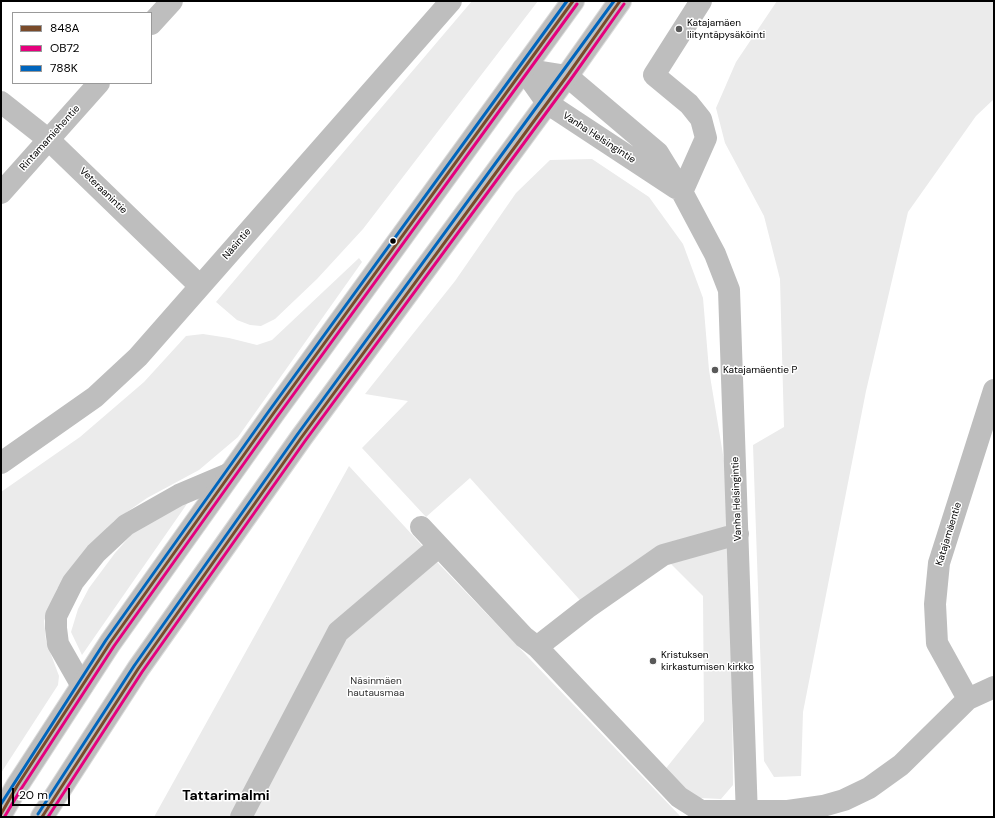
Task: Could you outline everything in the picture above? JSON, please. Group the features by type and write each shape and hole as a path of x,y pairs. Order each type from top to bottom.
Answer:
{"street":[{"path":"152,23 172,1"},
{"name":"Näsintie","path":"1,463 95,398 138,357 451,1"},
{"path":"1,814 17,786 110,643 523,68 573,1"},
{"path":"42,817 147,656 301,438 567,76 620,1"},
{"path":"682,192 706,138 705,132 701,119 689,104 654,75 701,1"},
{"name":"Vanha Helsingintie","path":"523,68 567,76 658,153 682,192 715,254 729,290 747,814"},
{"name":"Vanha Helsingintie","path":"523,68 547,103 682,192"},
{"name":"Rintamamiehentie","path":"1,193 98,84"},
{"name":"Veteraanintie","path":"1,102 49,140 200,286"},
{"name":"Katajamäentie","path":"968,699 937,643 935,604 939,563 994,390"},
{"path":"82,686 58,644 56,628 56,616 73,582 96,553 126,525 179,495 231,473"},
{"path":"421,527 438,547 524,636 537,647 678,797 701,811 747,814 788,811 823,806 844,800 869,788 900,765 968,699 994,687"},
{"path":"537,647 598,600 663,555 738,534"},
{"path":"243,816 338,632 438,547"}],"green space":[{"path":"472,1 538,1 363,229 317,279 275,319 261,326 250,325 237,320 216,302"},
{"path":"777,1 994,1 994,99 976,116 908,212 866,391 803,712 801,776 774,777 764,761 753,445 784,427 780,279 764,216 725,143 716,108 736,62"},
{"path":"592,159 649,197 683,244 703,298 709,370 730,497 733,785 721,799 679,797 659,777 704,721 703,596 663,556 587,608 470,478 426,517 362,448 408,401 365,394 455,281 516,193 550,160"},
{"path":"359,258 362,262 238,437 199,470 147,498 114,521 84,552 57,589 44,621 46,641 59,676 58,685 1,773 1,492 80,437 144,382 186,336 203,334 229,338 257,345 272,340"},
{"name":"Näsinmäen hautausmaa","path":"349,466 439,564 681,817 154,817"},
{"path":"189,501 82,655 71,632 78,609 89,588 115,553 139,526"}],"transit line":[{"name":"788K","path":"1,804 106,640 269,411 567,1"},
{"name":"848A","path":"1,814 17,786 110,643 273,414 573,1"},
{"name":"788K","path":"38,814 134,666 297,435 614,1"},
{"name":"848A","path":"42,817 138,669 301,438 567,76 620,1"},
{"name":"OB72","path":"5,816 114,646 277,417 577,4"},
{"name":"OB72","path":"48,817 142,672 305,441 571,79 624,4"}],"place":[{"name":"Katajamäen liityntäpysäköinti","path":"679,29"},
{"name":"Katajamäentie P","path":"715,370"},
{"name":"Kristuksen kirkastumisen kirkko","path":"653,661"}],"district":[{"name":"Tattarimalmi","path":"226,796"}]}
